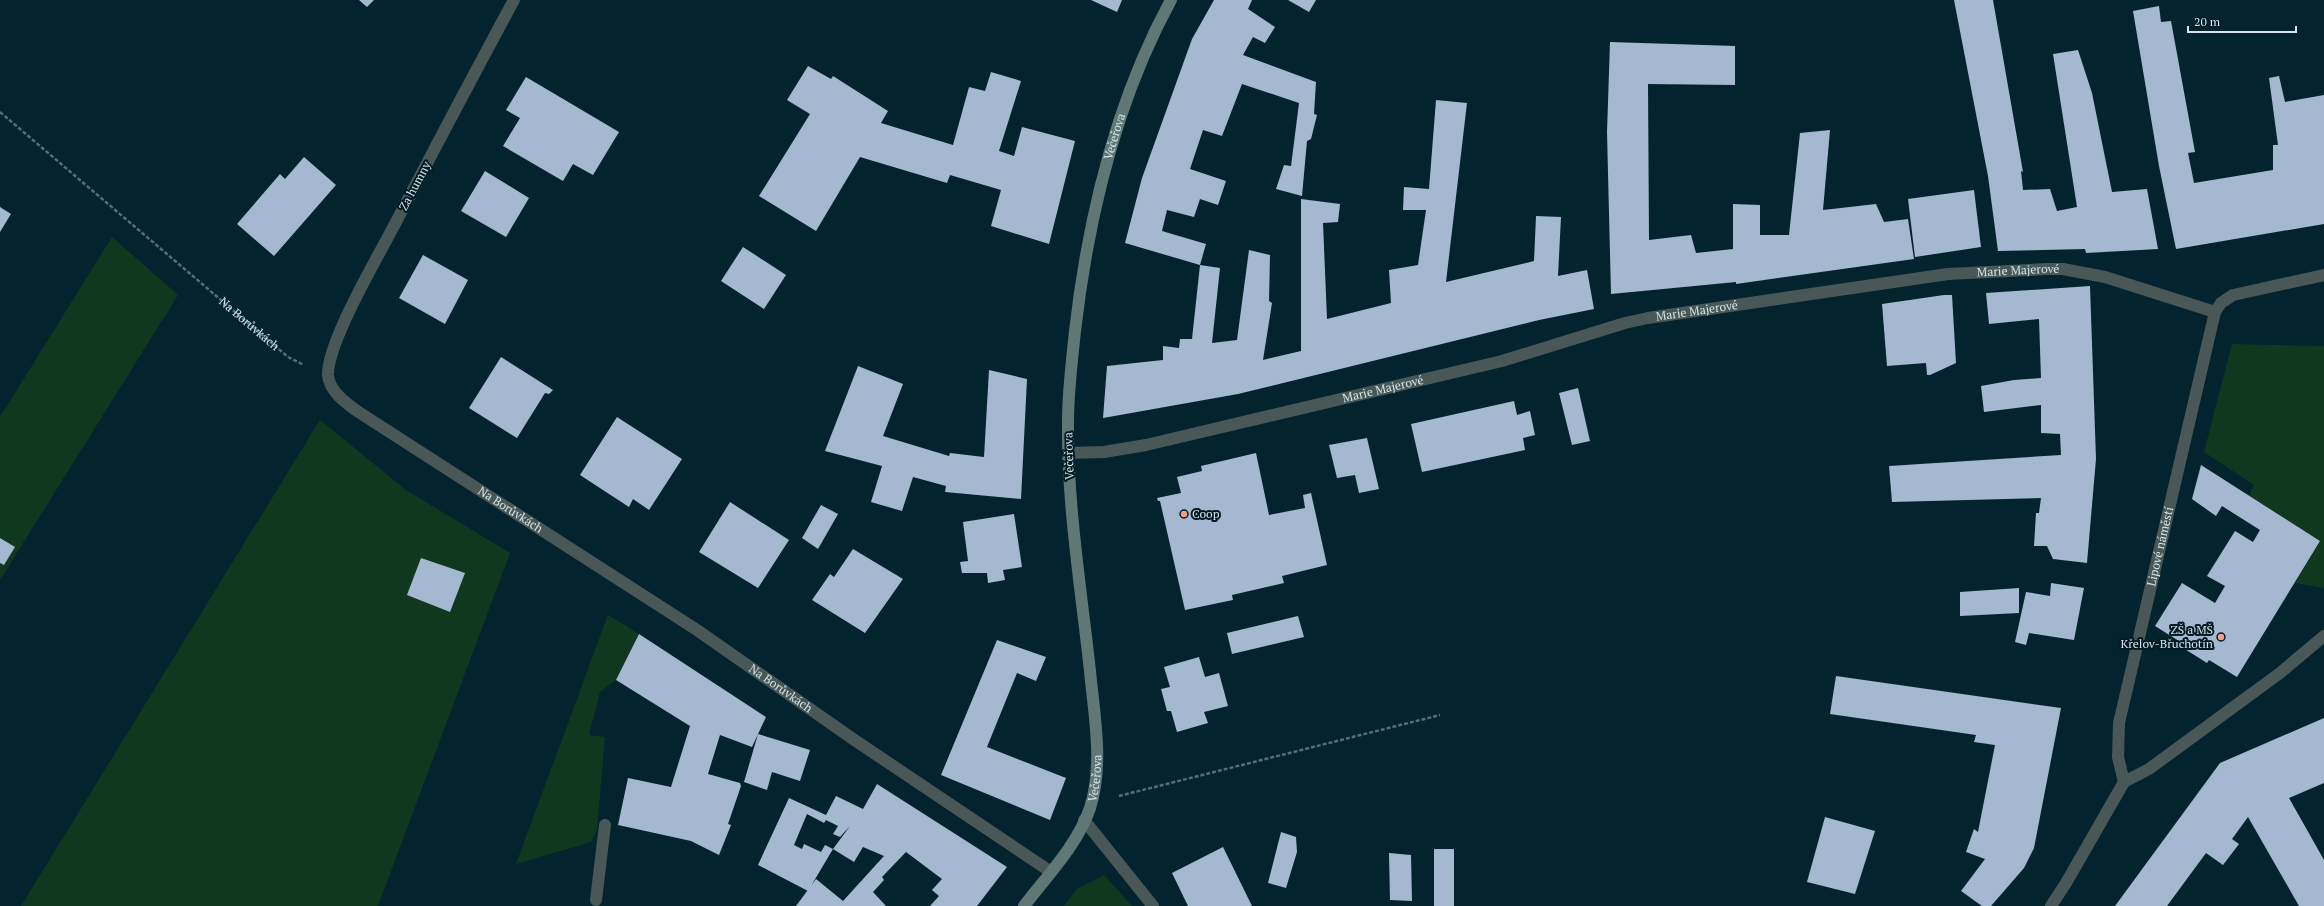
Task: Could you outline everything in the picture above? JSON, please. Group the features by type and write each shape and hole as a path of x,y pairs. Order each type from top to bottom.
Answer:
{"street":[{"name":"Za humny","path":"328,377 328,364 356,297 514,0"},
{"name":"Večeřova","path":"1024,906 1051,872 1084,820 1093,796 1097,759 1095,719 1075,543 1068,453 1069,390 1086,253 1096,206 1118,128 1138,73 1171,0"},
{"name":"Marie Majerové","path":"1068,453 1120,450 1154,443 1509,360 1626,323 1648,318 1948,274 2063,269 2104,277 2215,312"},
{"path":"2215,312 2221,303 2233,295 2324,275"},
{"name":"Lipové náměstí","path":"2124,782 2118,757 2119,723 2215,312"},
{"name":"Na Borůvkách","path":"328,377 341,399 358,411 697,630 852,739 1051,872"},
{"path":"2051,906 2066,883 2124,782 2149,769 2280,673 2324,636"},
{"path":"1084,820 1153,906"},
{"path":"596,900 605,825"}],"path":[{"name":"Na Borůvkách","path":"0,112 288,357 328,377"},
{"path":"1093,796 1132,794 1440,715"}],"green space":[{"path":"112,237 178,295 0,580 0,417"},
{"path":"2232,344 2324,346 2324,588 2295,583 2320,541 2249,495 2254,485 2204,452"},
{"path":"320,420 406,490 510,553 378,906 21,906"},
{"path":"608,615 639,634 616,680 600,692 589,735 605,737 597,830 591,842 516,864"},
{"path":"1104,875 1132,906 1064,906 1077,889"}],"building":[{"path":"359,0 374,0 367,7"},
{"path":"1091,0 1122,0 1117,12"},
{"path":"1214,0 1252,0 1248,9 1275,27 1265,43 1253,37 1243,55 1316,82 1314,114 1317,115 1311,139 1307,141 1302,196 1276,189 1284,165 1291,166 1299,103 1242,84 1222,136 1203,130 1190,169 1226,181 1218,205 1200,199 1194,217 1167,210 1162,231 1206,244 1200,265 1125,243 1142,178 1192,39"},
{"path":"1288,0 1316,0 1309,12"},
{"path":"1954,0 1993,0 2023,172 2021,171 2023,190 2050,189 2057,211 2077,207 2053,54 2078,50 2092,93 2112,192 2147,189 2158,249 2086,253 2085,249 1998,251 1988,176"},
{"path":"2159,6 2161,22 2171,21 2195,152 2188,153 2194,183 2273,170 2273,145 2278,145 2269,78 2279,76 2285,102 2324,95 2324,224 2176,249 2159,166 2133,11"},
{"path":"1610,42 1735,46 1735,85 1648,84 1649,240 1691,235 1696,253 1733,249 1733,204 1760,205 1760,235 1789,235 1800,133 1830,130 1823,210 1876,204 1884,222 1908,219 1914,259 1736,284 1736,282 1611,294 1607,132"},
{"path":"808,66 831,79 833,76 888,111 881,123 953,145 969,87 985,91 991,72 1021,81 999,151 1014,156 1022,127 1075,141 1049,244 991,226 1001,190 950,175 947,183 860,157 816,231 759,196 810,114 787,100"},
{"path":"526,77 619,132 593,175 573,164 563,181 503,146 520,118 506,110"},
{"path":"1436,100 1467,103 1446,282 1534,261 1536,216 1561,217 1558,276 1587,270 1594,309 1539,320 1238,394 1103,418 1107,366 1163,360 1163,346 1179,348 1180,339 1192,339 1200,265 1220,268 1212,343 1237,340 1249,250 1270,255 1269,301 1272,303 1263,360 1301,351 1301,199 1340,204 1338,222 1323,223 1327,319 1391,303 1389,270 1418,265 1426,210 1403,210 1404,187 1429,189"},
{"path":"304,157 336,185 274,256 237,224 280,174 285,179"},
{"path":"485,171 529,198 506,237 461,211"},
{"path":"1974,190 1981,247 1915,257 1908,199"},
{"path":"0,207 11,214 0,232"},
{"path":"743,247 786,275 764,309 721,281"},
{"path":"423,255 468,280 445,324 399,298"},
{"path":"2090,286 2096,459 2087,563 2053,559 2047,546 2034,546 2036,513 2039,513 2041,498 1892,502 1889,466 2061,455 2060,434 2041,433 2041,405 1984,412 1981,386 2014,380 2041,378 2039,319 1989,324 1986,293"},
{"path":"1952,295 1956,363 1930,375 1927,375 1926,363 1887,366 1882,304"},
{"path":"501,357 553,390 549,394 545,393 517,438 469,408"},
{"path":"858,366 903,384 883,436 949,456 950,453 984,457 989,370 1027,379 1021,499 945,492 946,486 913,477 902,511 871,502 882,466 825,451"},
{"path":"1578,388 1590,441 1572,445 1559,393"},
{"path":"1514,401 1517,415 1530,411 1535,435 1523,438 1525,450 1422,472 1411,424"},
{"path":"617,417 682,459 649,510 633,499 629,507 580,475"},
{"path":"1367,438 1379,489 1359,493 1355,475 1337,478 1329,445"},
{"path":"1256,453 1269,515 1305,508 1303,495 1311,493 1327,565 1282,576 1284,583 1232,595 1233,600 1185,610 1160,501 1158,501 1157,498 1181,493 1177,477 1202,471 1201,466"},
{"path":"2201,465 2320,541 2237,677 2209,660 2207,663 2180,646 2182,643 2155,626 2182,583 2215,603 2225,586 2207,576 2235,531 2253,542 2260,530 2222,506 2216,516 2192,499"},
{"path":"730,502 789,540 758,588 699,552"},
{"path":"821,505 838,514 818,549 802,538"},
{"path":"1014,514 1022,567 1003,570 1005,580 988,583 987,573 962,573 960,562 968,561 963,522"},
{"path":"0,538 15,547 4,565 0,563"},
{"path":"853,549 903,579 865,633 812,600 830,574 834,577"},
{"path":"421,558 465,573 450,612 407,595"},
{"path":"2051,583 2084,588 2074,640 2029,633 2026,645 2015,642 2026,592 2050,596"},
{"path":"2019,588 2019,613 1960,616 1960,592"},
{"path":"1298,616 1304,637 1232,654 1227,633"},
{"path":"639,634 766,717 752,747 720,735 708,774 740,783 741,786 728,824 731,825 719,855 691,841 618,825 628,778 671,787 690,726 616,680"},
{"path":"997,640 1046,657 1036,681 1017,673 987,747 1066,778 1050,820 941,775"},
{"path":"1199,657 1205,677 1219,673 1228,706 1204,712 1208,723 1177,732 1171,711 1167,711 1161,689 1170,687 1164,667"},
{"path":"1836,676 2061,708 2034,848 2024,868 1991,906 1982,906 1961,891 1985,859 1966,852 1974,829 1978,832 1995,745 1974,742 1976,735 1830,714"},
{"path":"2324,718 2324,783 2289,798 2324,860 2324,906 2299,906 2248,817 2232,839 2239,844 2223,865 2206,853 2167,906 2115,906 2220,763"},
{"path":"758,734 810,750 800,781 772,772 767,790 744,782"},
{"path":"877,784 1007,867 977,906 930,906 939,896 932,890 942,879 906,852 882,877 884,880 873,892 886,906 796,906 807,891 758,865 789,798 826,815 836,796 863,809","holes":["807,814 824,823 826,820 838,826 833,834 840,837 850,826 833,849 825,845 821,852 804,844 802,849 794,845","863,847 884,856 843,901 816,879 812,885 833,849 854,862"]},
{"path":"1825,817 1875,831 1855,894 1807,882"},
{"path":"1281,832 1296,837 1297,852 1286,888 1268,883"},
{"path":"1223,847 1252,906 1188,906 1172,873"},
{"path":"1434,849 1454,849 1454,906 1434,906"},
{"path":"1389,853 1411,855 1412,901 1390,900"}],"place":[{"name":"Coop","path":"1184,514"},
{"name":"ZŠ a MŠ Křelov-Břuchotín","path":"2221,637"}]}
